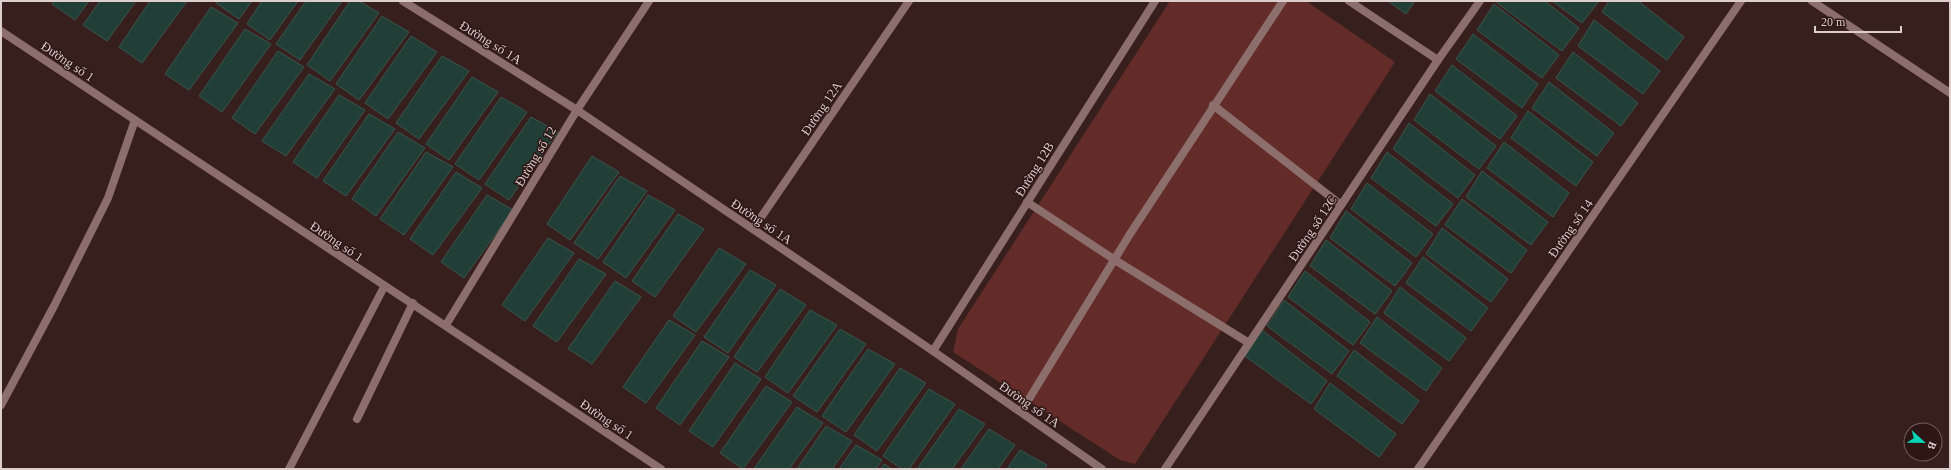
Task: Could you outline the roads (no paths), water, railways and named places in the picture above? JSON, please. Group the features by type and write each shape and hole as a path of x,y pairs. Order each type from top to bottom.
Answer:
{"street":[{"name":"Đường số 1A","path":"403,1 577,110 933,351 1102,469"},
{"name":"Đường số 12","path":"446,325 577,110 650,1"},
{"name":"Đường 12A","path":"753,229 909,1"},
{"name":"Đường 12B","path":"933,351 1155,1"},
{"path":"1021,412 1213,106 1283,1"},
{"path":"1349,1 1438,60"},
{"name":"Đường số 12C","path":"1165,469 1438,60 1480,1"},
{"name":"Đường số 14","path":"1418,469 1742,1"},
{"path":"1812,1 1950,93"},
{"name":"Đường số 1","path":"1,31 384,287 413,303 661,469"},
{"path":"1213,106 1341,206"},
{"path":"1,405 54,306 108,198 135,120"},
{"path":"1027,202 1115,260 1249,343"},
{"path":"289,469 384,287"},
{"path":"357,419 413,303"}]}
